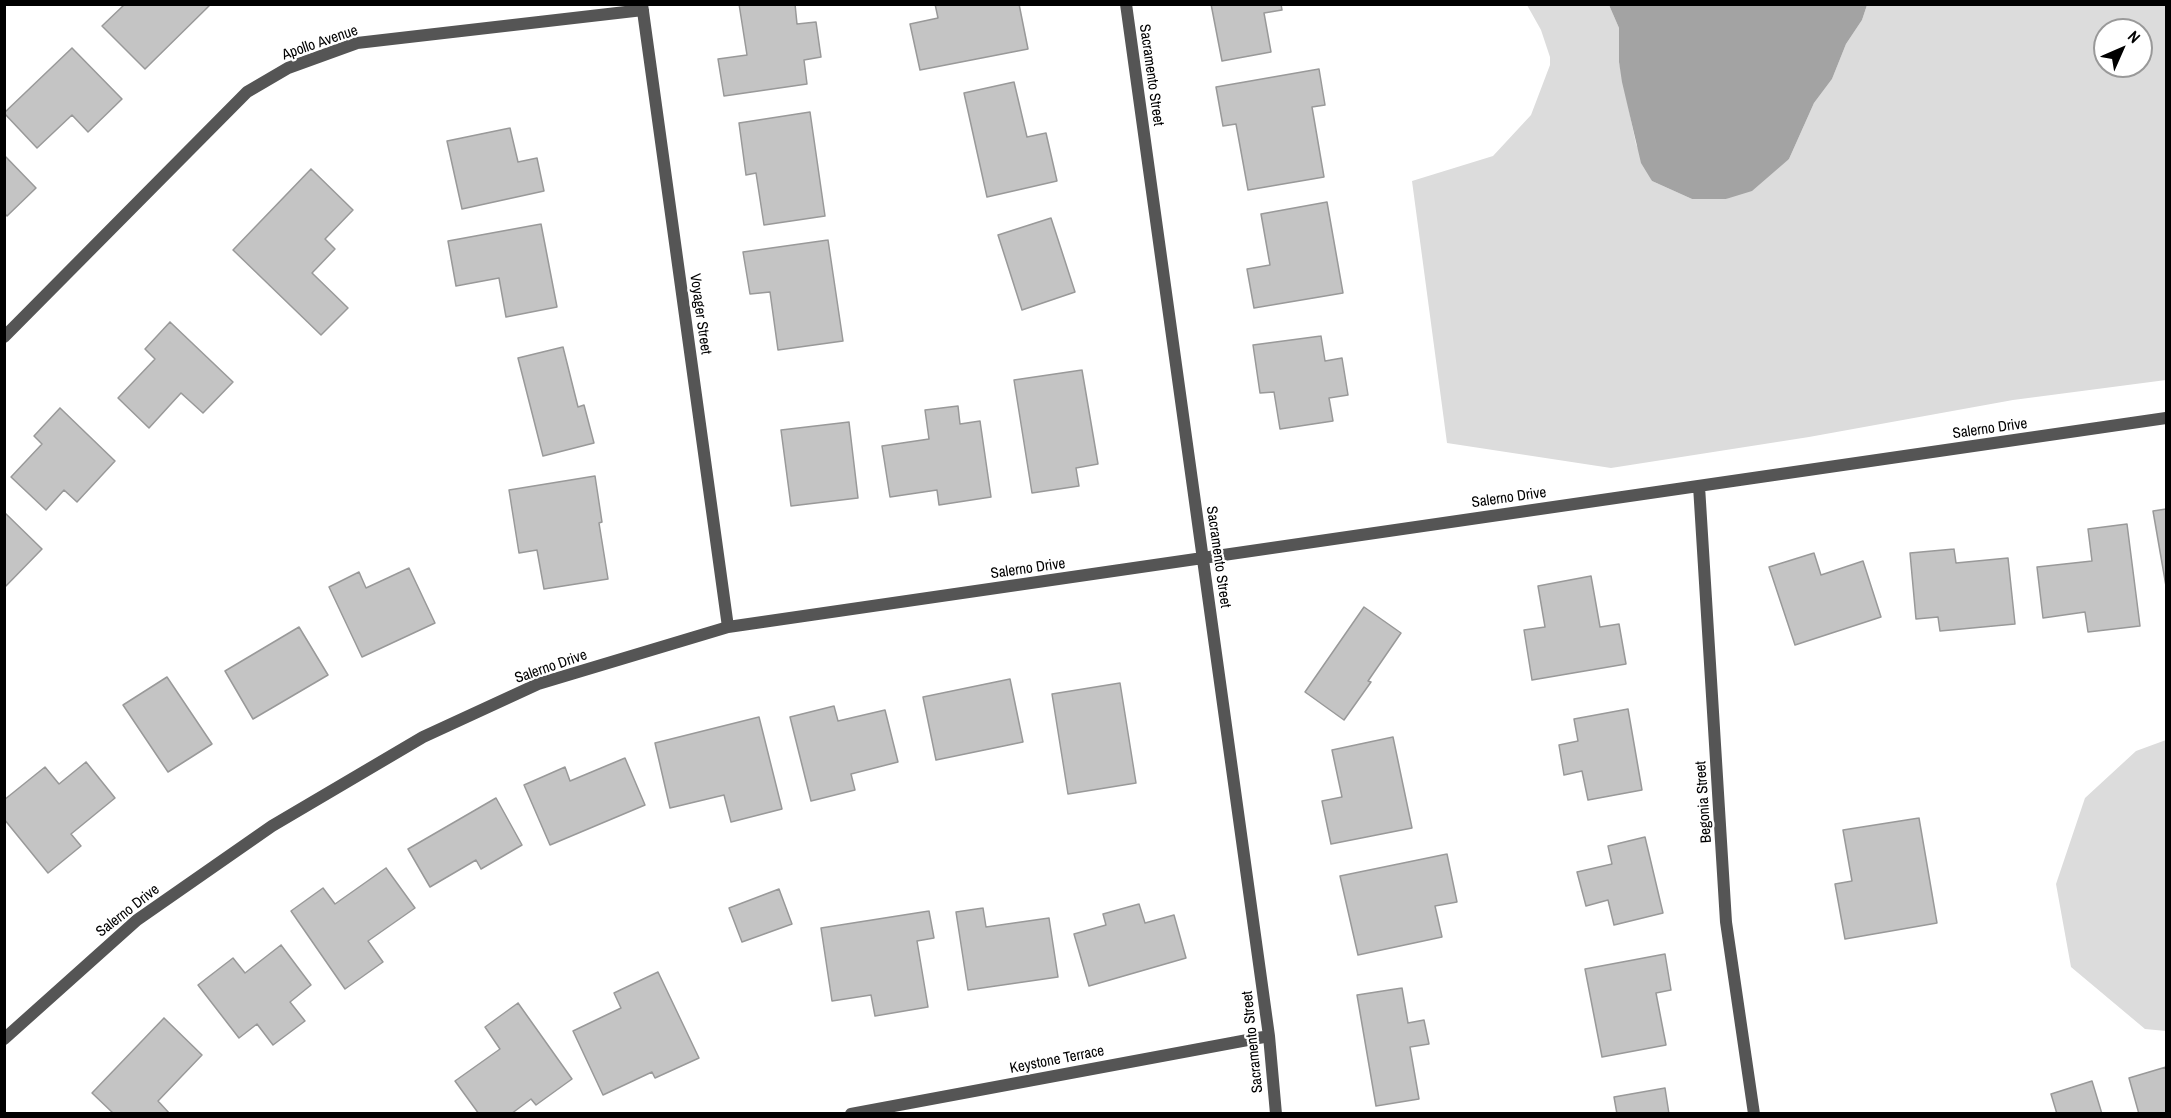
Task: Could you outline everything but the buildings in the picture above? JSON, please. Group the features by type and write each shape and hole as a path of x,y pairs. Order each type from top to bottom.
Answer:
{"street":[{"name":"Sacramento Street","path":"1126,4 1269,1036 1276,1113"},
{"name":"Apollo Avenue","path":"4,338 247,92 288,68 357,43 643,7"},
{"name":"Voyager Street","path":"643,7 728,627"},
{"name":"Salerno Drive","path":"4,1039 136,920 272,826 423,736 538,684 728,627 2166,418"},
{"name":"Begonia Street","path":"1699,486 1726,922 1754,1113"},
{"name":"Keystone Terrace","path":"851,1113 1269,1036"}],"shaded area":[{"path":"1527,5 1609,5 1619,28 1619,62 1636,144 1652,181 1692,199 1726,199 1789,159 1814,103 1832,79 1846,44 1862,20 1867,5 2166,5 2166,380 2013,400 1809,437 1611,468 1447,443 1412,181 1493,156 1531,115 1550,65 1550,57 1541,30"},
{"path":"1609,5 1867,5 1862,20 1846,44 1832,79 1814,103 1789,159 1752,191 1726,199 1692,199 1652,181 1641,163 1622,82 1619,62 1619,28"},
{"path":"2166,740 2166,1031 2145,1029 2071,967 2056,884 2085,798 2136,751"}]}
